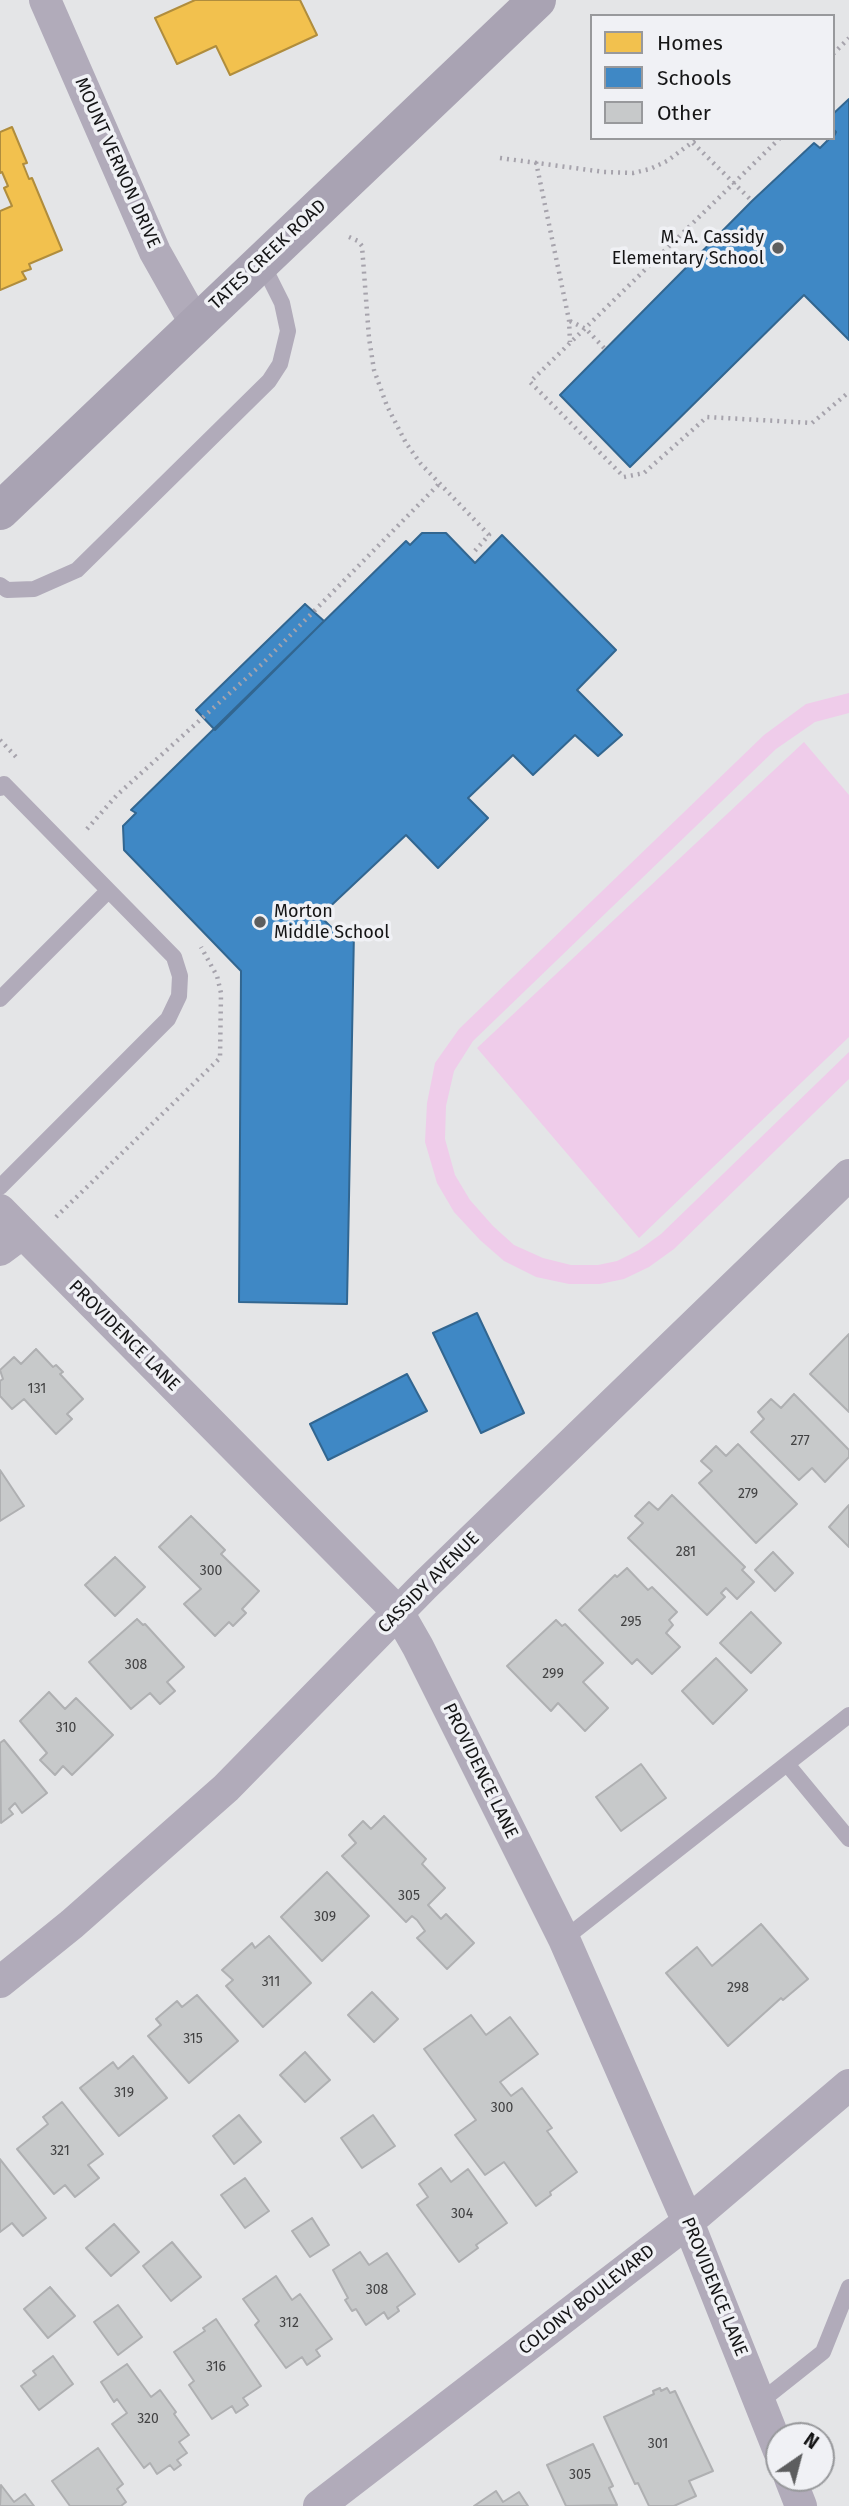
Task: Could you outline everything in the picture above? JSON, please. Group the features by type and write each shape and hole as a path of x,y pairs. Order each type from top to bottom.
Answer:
{"main road":[{"name":"TATES CREEK ROAD","path":"0,510 537,0"}],"street":[{"name":"MOUNT VERNON DRIVE","path":"45,0 155,252 195,323"},
{"name":"CASSIDY AVENUE","path":"0,1982 72,1924 226,1788 398,1612 849,1174"},
{"name":"PROVIDENCE LANE","path":"0,1210 18,1242 398,1612 564,1939 688,2222 768,2422"},
{"name":"COLONY BOULEVARD","path":"319,2506 688,2222 849,2085"}],"lane":[{"path":"0,585 7,590 34,589 77,570 269,381 280,364 288,331 282,303 260,261"},
{"path":"0,788 4,784 174,957 180,976 179,996 168,1019 0,1186"},
{"path":"0,999 108,891"},
{"path":"564,1939 849,1715"},
{"path":"787,1764 849,1839"},
{"path":"760,2402 823,2352 849,2287"}],"path":[{"path":"835,52 849,38"},
{"path":"500,158 604,172 633,173 667,161 696,140 733,184 752,201"},
{"path":"778,140 530,382 624,477 644,473 707,417 812,423 849,392"},
{"path":"536,162 569,320 570,342"},
{"path":"349,237 359,241 362,246 369,338 374,370 387,406 406,443 439,484 489,535 472,553"},
{"path":"569,320 586,329 606,350"},
{"path":"77,820 87,829 117,795 262,664 439,484"},
{"path":"0,740 19,760"},
{"path":"18,1242 220,1058 219,984 202,947 192,938"}],"shaded area":[{"path":"849,693 849,713 815,722 776,749 473,1041 454,1071 446,1106 445,1139 455,1175 470,1200 514,1245 543,1258 571,1265 598,1265 617,1261 639,1250 661,1234 849,1052 849,1079 674,1249 649,1267 624,1279 600,1284 569,1284 536,1277 504,1261 454,1212 437,1183 425,1142 427,1103 435,1063 459,1029 764,735 806,704"},
{"path":"804,742 849,795 849,1037 639,1238 477,1048"}],"building: Homes":[{"path":"195,0 300,0 317,35 230,75 216,46 177,64 155,18"},
{"path":"12,127 27,163 23,164 29,179 32,178 62,250 29,264 31,269 22,272 26,279 0,290 0,211 12,206 4,188 8,186 2,172 0,173 0,132"}],"building: Schools":[{"name":"M. A. Cassidy Elementary School","path":"849,99 849,340 804,295 630,467 560,395 752,201 814,143 820,148 828,140 835,140 835,112"},
{"name":"Morton Middle School","path":"422,533 446,533 475,563 502,535 616,650 577,690 622,735 598,756 575,735 533,775 513,755 468,798 488,818 438,868 406,835 320,916 333,929 354,931 347,1304 239,1302 241,971 124,850 123,826 136,813 131,810 406,541 410,545"},
{"path":"305,604 324,621 215,730 196,710"},
{"path":"477,1313 524,1413 481,1433 433,1333"},
{"path":"407,1374 427,1411 328,1460 310,1424"}],"building: Other":[{"path":"849,1334 849,1412 810,1374"},
{"path":"36,1349 53,1367 56,1365 63,1372 60,1374 83,1399 67,1414 72,1419 56,1434 24,1399 12,1409 0,1396 0,1381 3,1379 0,1370 14,1357 21,1364"},
{"path":"794,1394 849,1450 849,1457 825,1482 812,1468 799,1480 751,1432 764,1419 758,1412 771,1399 781,1408"},
{"path":"738,1444 797,1504 756,1543 699,1483 712,1471 701,1461 716,1446 726,1456"},
{"path":"0,1470 24,1506 0,1521"},
{"path":"672,1495 745,1567 742,1570 754,1582 737,1599 726,1588 721,1593 725,1597 707,1615 628,1538 643,1523 635,1516 649,1502 658,1510"},
{"path":"849,1505 849,1547 829,1527"},
{"path":"191,1516 225,1550 221,1554 259,1591 242,1609 246,1613 233,1626 229,1622 215,1636 184,1604 201,1589 159,1547"},
{"path":"773,1552 793,1573 775,1591 755,1570"},
{"path":"115,1557 145,1587 115,1616 85,1585"},
{"path":"627,1568 648,1590 652,1587 677,1612 669,1620 673,1625 666,1633 680,1647 652,1674 637,1659 632,1664 579,1610 615,1575 617,1577"},
{"path":"751,1612 781,1643 751,1673 720,1643"},
{"path":"137,1619 145,1624 184,1667 167,1682 175,1691 160,1704 150,1693 131,1709 89,1662"},
{"path":"556,1620 562,1626 565,1624 603,1663 583,1682 608,1708 585,1731 558,1703 551,1711 507,1666"},
{"path":"716,1658 747,1690 713,1724 682,1691"},
{"path":"49,1692 65,1709 76,1698 113,1735 72,1775 63,1766 55,1775 40,1760 47,1753 20,1721"},
{"path":"4,1740 47,1793 22,1813 15,1803 9,1809 13,1814 1,1823 0,1743"},
{"path":"641,1764 666,1798 621,1831 596,1797"},
{"path":"384,1816 426,1859 422,1864 445,1888 428,1905 441,1919 446,1914 474,1943 447,1969 417,1938 425,1931 417,1920 412,1916 406,1922 342,1856 356,1843 349,1835 363,1821 371,1829"},
{"path":"327,1872 369,1916 322,1961 281,1917"},
{"path":"761,1924 808,1979 783,2000 781,1998 728,2046 666,1973 697,1947 712,1966"},
{"path":"269,1936 311,1983 263,2027 226,1986 233,1980 222,1970 252,1943 255,1948"},
{"path":"372,1992 398,2019 374,2042 348,2015"},
{"path":"197,1995 238,2041 189,2083 148,2036 161,2025 156,2019 177,2001 182,2007"},
{"path":"471,2015 486,2035 510,2017 538,2054 500,2082 511,2096 522,2088 552,2128 547,2131 577,2172 536,2206 504,2162 485,2175 455,2135 476,2120 424,2049"},
{"path":"305,2052 330,2080 305,2102 280,2075"},
{"path":"133,2056 167,2098 119,2136 80,2088 113,2062 118,2069"},
{"path":"62,2102 103,2154 88,2165 99,2178 75,2197 65,2185 54,2194 17,2149 48,2124 43,2117"},
{"path":"239,2115 261,2142 234,2164 213,2136"},
{"path":"373,2115 395,2146 362,2168 341,2138"},
{"path":"0,2159 46,2218 23,2236 12,2223 0,2232"},
{"path":"441,2168 451,2182 468,2169 507,2223 476,2245 478,2248 459,2262 417,2205 428,2197 419,2184"},
{"path":"245,2178 269,2211 245,2228 221,2195"},
{"path":"312,2218 329,2245 310,2257 292,2231"},
{"path":"114,2224 139,2252 111,2276 86,2248"},
{"path":"172,2242 201,2277 171,2301 143,2266"},
{"path":"360,2252 369,2265 387,2253 415,2294 397,2307 399,2311 388,2319 384,2312 366,2325 356,2309 352,2311 345,2300 348,2298 333,2270"},
{"path":"276,2276 292,2300 300,2294 332,2339 316,2350 320,2356 307,2365 302,2357 286,2368 255,2325 259,2321 243,2299"},
{"path":"50,2287 75,2316 48,2338 24,2309"},
{"path":"118,2305 142,2337 118,2355 94,2322"},
{"path":"216,2319 261,2386 243,2398 248,2405 236,2413 232,2406 212,2419 189,2385 194,2381 174,2352 205,2331 203,2328"},
{"path":"53,2356 73,2384 39,2410 21,2386 36,2375 33,2371"},
{"path":"127,2364 151,2397 160,2390 189,2435 179,2442 187,2453 177,2460 181,2465 174,2470 170,2465 157,2474 150,2463 144,2468 112,2424 127,2413 117,2399 114,2402 101,2382"},
{"path":"660,2388 661,2391 667,2388 670,2393 675,2391 713,2471 689,2481 696,2496 674,2506 649,2506 638,2483 635,2484 604,2417 654,2394 653,2391"},
{"path":"593,2444 613,2486 609,2488 617,2505 566,2506 547,2465"},
{"path":"98,2448 123,2484 117,2489 126,2502 121,2506 70,2506 52,2481"},
{"path":"1,2485 14,2502 25,2494 34,2506 0,2506"},
{"path":"496,2491 503,2502 519,2492 528,2506 474,2506"}],"place":[{"name":"M. A. Cassidy Elementary School","path":"778,248"},
{"name":"Morton Middle School","path":"260,922"}]}
